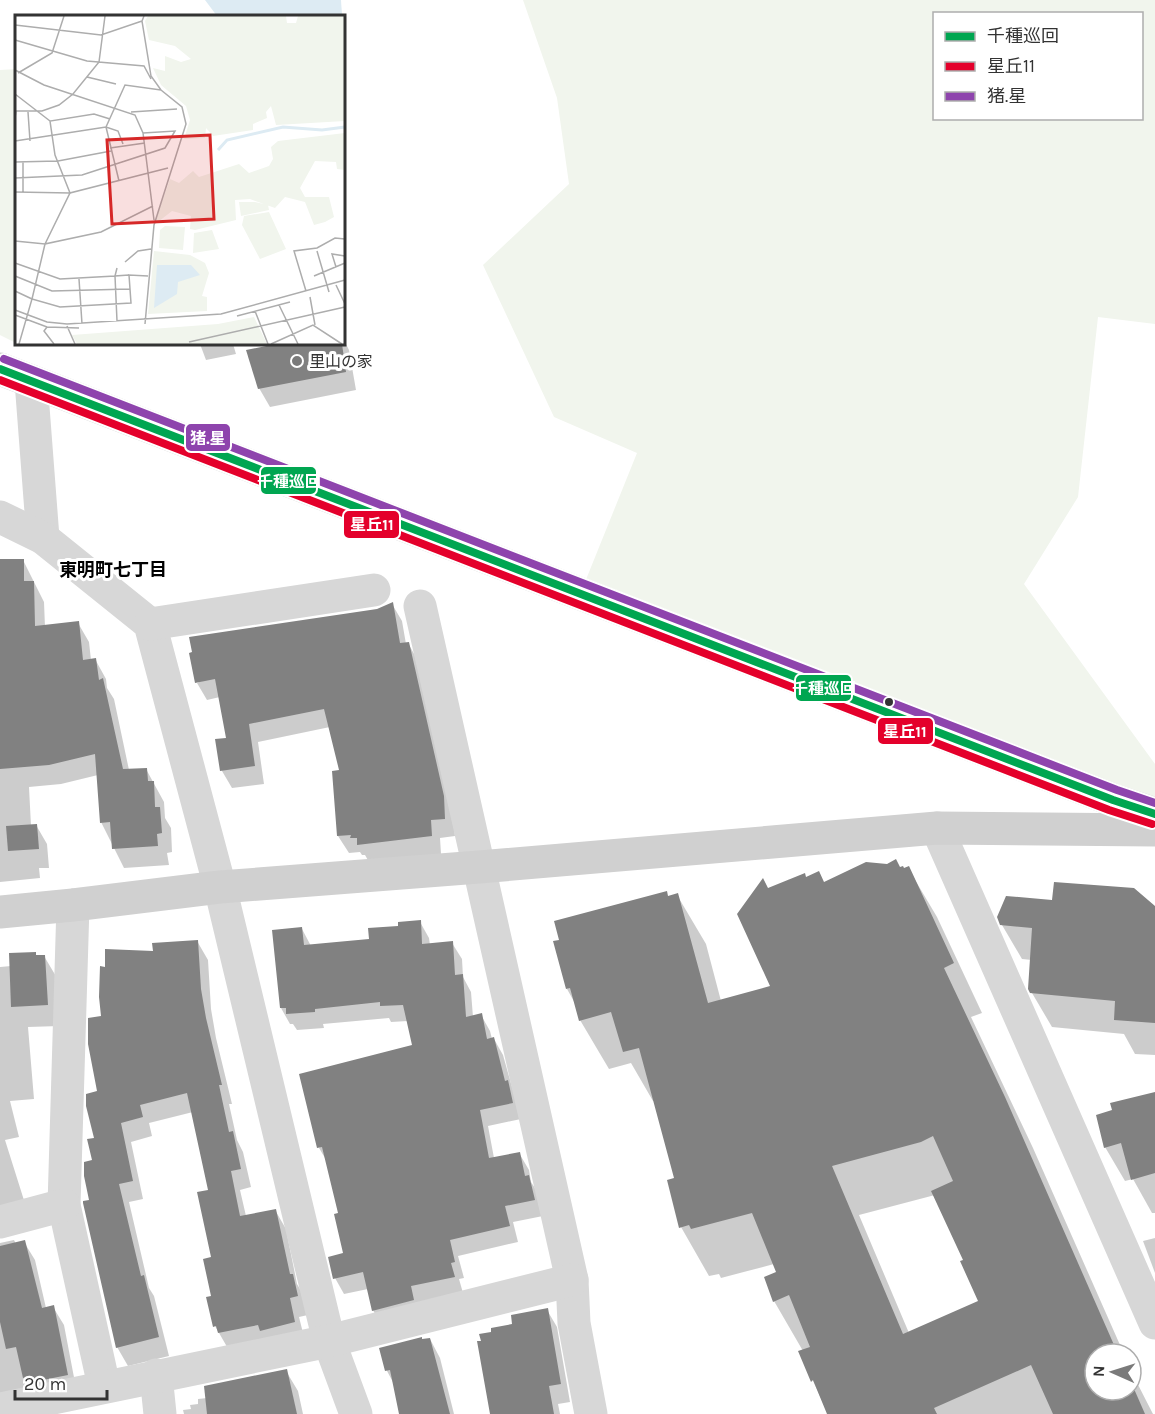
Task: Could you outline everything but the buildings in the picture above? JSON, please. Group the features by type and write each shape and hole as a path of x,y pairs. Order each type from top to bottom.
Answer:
{"street":[{"path":"0,369 1113,800 1155,814"},
{"path":"31,381 43,538"},
{"path":"0,517 43,538 150,624 220,887 329,1341 356,1414"},
{"path":"150,624 374,590"},
{"path":"420,606 572,1280 574,1323 591,1414"},
{"path":"937,828 1155,1323"},
{"path":"0,912 220,887 937,828 1155,830"},
{"path":"73,905 64,1205 104,1386"},
{"path":"0,1222 64,1205"},
{"path":"0,1408 329,1341 572,1280"},
{"path":"156,1375 160,1414"}],"shaded area":[{"path":"205,0 341,0 342,15 216,15"},
{"path":"523,0 1155,0 1155,324 1098,317 1078,497 1024,584 1155,764 1155,812 583,587 637,453 554,417 483,265 569,184 557,98"},
{"path":"15,69 15,342 0,335 0,70"}],"transit line":[{"name":"猪.星","path":"4,359 1155,803"},
{"name":"千種巡回","path":"0,369 1113,800 1155,814"},
{"name":"星丘11","path":"0,380 1109,810 1152,824"}],"place":[{"name":"里山の家","path":"297,361"}],"district":[{"name":"東明町七丁目","path":"113,570"}]}
